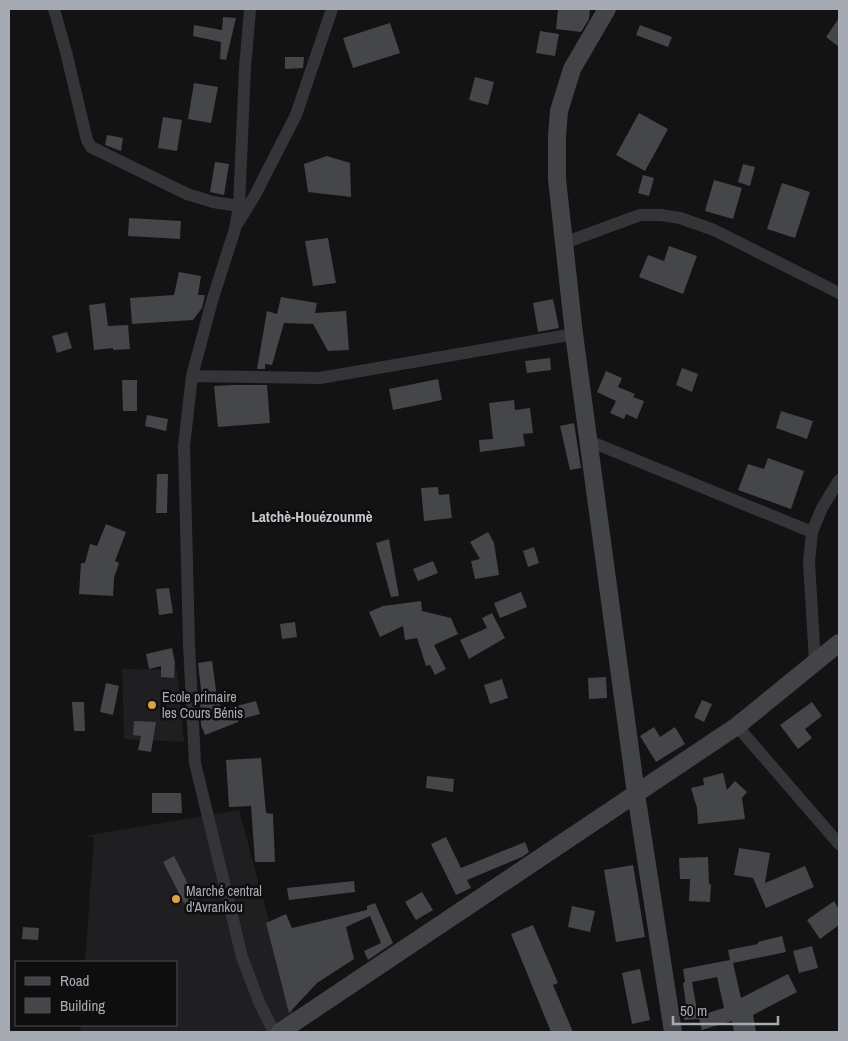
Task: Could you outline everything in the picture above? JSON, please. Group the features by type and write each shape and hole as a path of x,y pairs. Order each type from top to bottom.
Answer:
{"main road":[{"path":"607,9 572,69 559,111 557,179 574,334 636,794 673,1032"},
{"path":"280,1032 737,726 839,643"}],"street":[{"path":"54,9 87,140 91,147 187,194 213,202 239,206"},
{"path":"250,9 245,68 239,206 235,229 212,300 192,376 184,446 189,644 195,763 242,957 259,1002 274,1032"},
{"path":"235,229 256,196 296,114 332,9"},
{"path":"564,243 640,215 680,218 714,230 839,293"},
{"path":"192,376 320,378 574,334"},
{"path":"589,441 812,532"},
{"path":"815,662 809,562 812,532 822,508 839,480"},
{"path":"737,726 839,844"}],"shaded area":[{"name":"Ecole primaire les Cours Bénis","path":"122,669 177,670 184,742 124,739"},
{"name":"Marché central d'Avrankou","path":"239,810 299,1032 80,1032 81,1026 178,1026 178,961 85,961 94,837 85,836"}],"building":[{"path":"558,9 590,9 589,19 581,32 556,29"},
{"path":"223,17 236,18 226,60 220,59 221,42 193,36 194,25 222,30"},
{"path":"839,18 839,47 826,37"},
{"path":"390,23 400,53 353,68 343,38"},
{"path":"640,25 672,37 668,47 636,35"},
{"path":"540,31 559,34 555,56 536,53"},
{"path":"285,57 304,57 303,68 285,69"},
{"path":"475,77 494,82 488,105 469,100"},
{"path":"194,83 218,87 211,123 188,119"},
{"path":"639,113 668,129 645,171 616,155"},
{"path":"163,117 182,120 177,151 158,148"},
{"path":"107,135 123,138 121,151 105,145"},
{"path":"327,156 350,163 351,197 308,192 304,164"},
{"path":"215,162 229,164 224,195 210,192"},
{"path":"743,164 755,167 750,186 738,182"},
{"path":"643,175 654,178 649,196 638,193"},
{"path":"714,180 742,188 733,219 705,211"},
{"path":"782,183 810,192 795,238 767,229"},
{"path":"129,218 181,221 180,239 128,236"},
{"path":"328,238 336,283 313,286 305,241"},
{"path":"669,246 697,256 683,294 639,277 648,255 664,261"},
{"path":"179,272 201,276 198,295 205,295 202,308 193,320 132,324 130,298 174,295"},
{"path":"281,297 317,303 315,313 346,311 349,350 328,351 313,324 284,323 272,365 265,364 265,369 257,369 267,311 277,314"},
{"path":"553,299 559,328 538,332 533,303"},
{"path":"105,303 108,326 128,325 130,349 94,350 89,305"},
{"path":"67,332 72,348 57,353 52,336"},
{"path":"550,358 551,370 527,373 525,361"},
{"path":"682,368 698,374 692,392 676,385"},
{"path":"606,371 622,378 618,387 635,394 633,397 644,401 637,419 626,414 624,419 610,413 616,401 597,392"},
{"path":"438,379 442,400 393,410 389,389"},
{"path":"122,380 137,380 137,411 123,411"},
{"path":"267,385 270,423 218,427 214,386"},
{"path":"514,400 515,410 530,408 533,433 523,434 525,446 480,452 479,440 493,439 489,403"},
{"path":"781,411 813,421 807,439 776,428"},
{"path":"147,415 168,419 166,431 145,426"},
{"path":"574,423 581,468 570,470 560,426"},
{"path":"768,458 804,471 791,509 738,490 748,464 764,469"},
{"path":"157,474 168,474 167,513 156,513"},
{"path":"438,487 439,495 449,494 452,518 424,521 421,488"},
{"path":"106,524 126,532 115,561 119,563 114,578 113,596 79,594 81,563 85,563 90,544 97,546"},
{"path":"488,532 494,543 499,575 475,579 471,561 480,559 470,542"},
{"path":"389,539 399,596 391,597 376,543"},
{"path":"534,547 539,563 528,567 523,551"},
{"path":"433,561 438,573 418,581 413,569"},
{"path":"169,588 173,613 159,615 156,589"},
{"path":"521,592 527,607 500,618 494,603"},
{"path":"421,601 422,611 451,618 458,634 434,645 446,669 435,675 430,665 426,666 417,638 405,640 403,626 380,637 369,612 383,606"},
{"path":"492,613 505,638 469,659 460,640 487,628 482,618"},
{"path":"295,622 297,637 282,639 280,624"},
{"path":"172,648 175,663 174,678 161,677 161,666 149,669 146,654"},
{"path":"212,661 217,697 220,697 221,710 256,701 260,714 238,720 238,722 205,735 201,725 200,699 202,698 198,663"},
{"path":"606,677 607,698 589,699 588,678"},
{"path":"502,679 508,698 490,704 484,685"},
{"path":"106,683 119,686 113,715 100,712"},
{"path":"702,700 712,704 704,722 694,717"},
{"path":"72,702 84,702 85,731 74,731"},
{"path":"812,702 822,716 805,729 812,738 798,749 780,725"},
{"path":"134,721 156,722 151,752 138,750 141,736 133,735"},
{"path":"654,727 660,737 675,727 685,744 656,762 640,736"},
{"path":"261,758 266,813 273,814 275,862 255,862 251,806 229,807 226,760"},
{"path":"723,773 727,790 735,781 747,792 742,798 745,819 698,824 697,808 691,788 704,785 703,778"},
{"path":"427,776 454,779 453,792 426,788"},
{"path":"152,793 181,793 182,813 152,813"},
{"path":"446,837 461,868 525,842 529,852 522,857 467,880 471,888 456,895 431,844"},
{"path":"739,848 770,853 765,883 805,866 814,887 766,908 753,878 734,875"},
{"path":"174,856 196,900 185,905 163,862"},
{"path":"708,857 709,884 711,884 710,902 689,901 690,879 680,879 679,858"},
{"path":"633,865 645,937 616,942 604,870"},
{"path":"354,881 355,892 289,900 287,888"},
{"path":"422,892 433,910 416,920 405,902"},
{"path":"834,901 839,909 839,925 820,939 807,920"},
{"path":"375,903 393,943 368,960 364,951 381,943 370,916 346,927 354,959 317,983 289,1013 266,923 286,914 292,928 367,910 367,906"},
{"path":"572,906 595,911 590,932 568,927"},
{"path":"533,925 558,983 553,985 573,1032 551,1032 511,934"},
{"path":"23,927 39,928 38,940 22,939"},
{"path":"782,936 786,952 733,963 741,998 788,974 797,992 753,1015 756,1032 734,1032 732,1021 702,1030 699,1019 684,1020 683,1006 686,1005 683,969 730,960 728,950 758,944 758,942","holes":["717,977 724,1008 698,1016 692,982"]},
{"path":"812,946 818,968 799,973 793,951"},
{"path":"640,969 650,1020 632,1024 622,973"}],"place":[{"name":"Ecole primaire les Cours Bénis","path":"152,705"},
{"name":"Marché central d'Avrankou","path":"176,899"}],"district":[{"name":"Latchè-Houézounmè","path":"312,517"}]}
